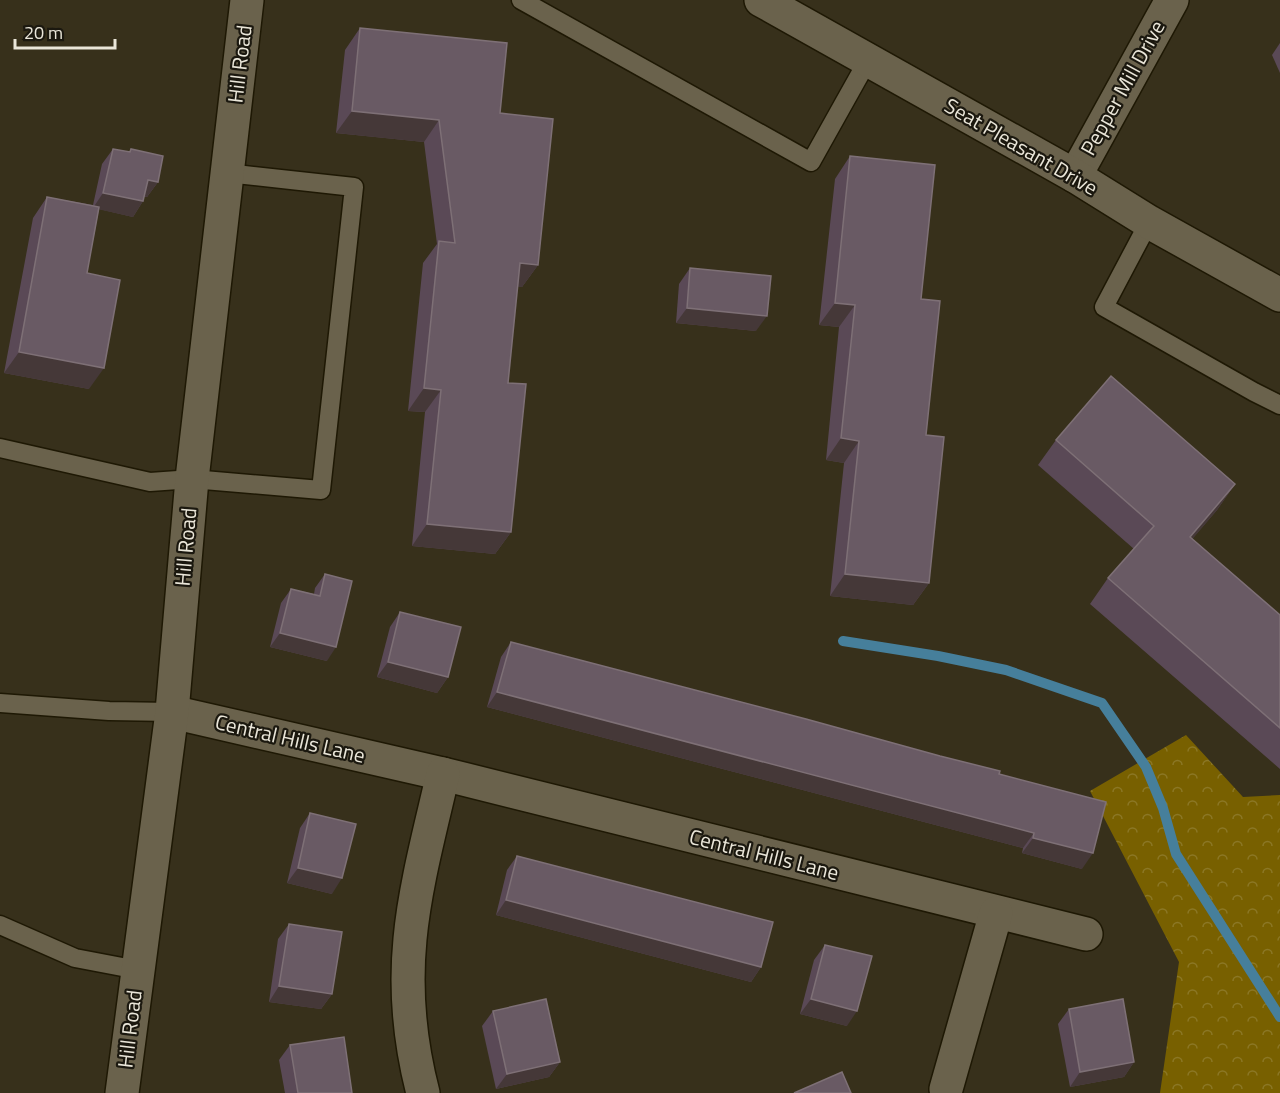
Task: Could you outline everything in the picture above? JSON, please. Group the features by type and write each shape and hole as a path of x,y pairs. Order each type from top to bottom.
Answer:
{"street":[{"name":"Hill Road","path":"122,1093 172,712 192,479 247,0"},
{"name":"Seat Pleasant Drive","path":"761,0 1075,176 1149,222 1280,295"},
{"name":"Pepper Mill Drive","path":"1075,176 1172,0"},
{"name":"Central Hills Lane","path":"172,712 443,774 1086,934"},
{"path":"423,1093 410,1025 408,974 410,937 443,774"},
{"path":"946,1089 996,913"}],"lane":[{"path":"520,0 811,162 868,60"},
{"path":"0,448 150,482 192,479 321,490 354,187 227,173"},
{"path":"1149,222 1104,307 1280,405"},
{"path":"0,703 109,711 172,712"},
{"path":"0,925 75,958 138,970"}],"green space":[{"path":"1186,735 1243,797 1280,795 1280,1093 1160,1093 1179,962 1090,791"}],"building":[{"path":"360,28 507,43 500,113 553,119 538,265 520,263 508,383 526,384 511,532 427,524 441,390 424,388 439,241 455,243 439,120 352,111"},
{"path":"113,149 130,152 131,149 163,156 158,182 148,180 143,201 103,193"},
{"path":"850,156 935,165 921,299 940,301 926,435 944,437 929,583 845,574 859,441 841,438 855,305 835,303"},
{"path":"47,197 99,207 87,273 120,280 104,368 19,352"},
{"path":"690,268 771,276 767,316 687,308"},
{"path":"1111,376 1235,484 1190,537 1280,615 1280,728 1108,578 1154,526 1056,440"},
{"path":"325,574 352,581 336,647 280,633 291,589 320,596"},
{"path":"400,612 461,627 448,677 388,662"},
{"path":"511,642 1000,771 999,774 1106,802 1093,853 1033,838 1034,833 497,692"},
{"path":"310,813 356,824 342,878 298,868"},
{"path":"517,856 773,922 761,967 506,900"},
{"path":"289,924 342,932 332,994 279,986"},
{"path":"825,945 872,956 857,1011 811,999"},
{"path":"546,999 560,1062 507,1074 493,1011"},
{"path":"1123,999 1134,1062 1080,1072 1069,1009"},
{"path":"344,1037 352,1093 298,1093 290,1045"},
{"path":"842,1072 851,1093 794,1093"}],"waterway":[{"path":"843,641 938,656 1006,670 1102,703 1146,767 1163,808 1176,854 1280,1017"}]}
